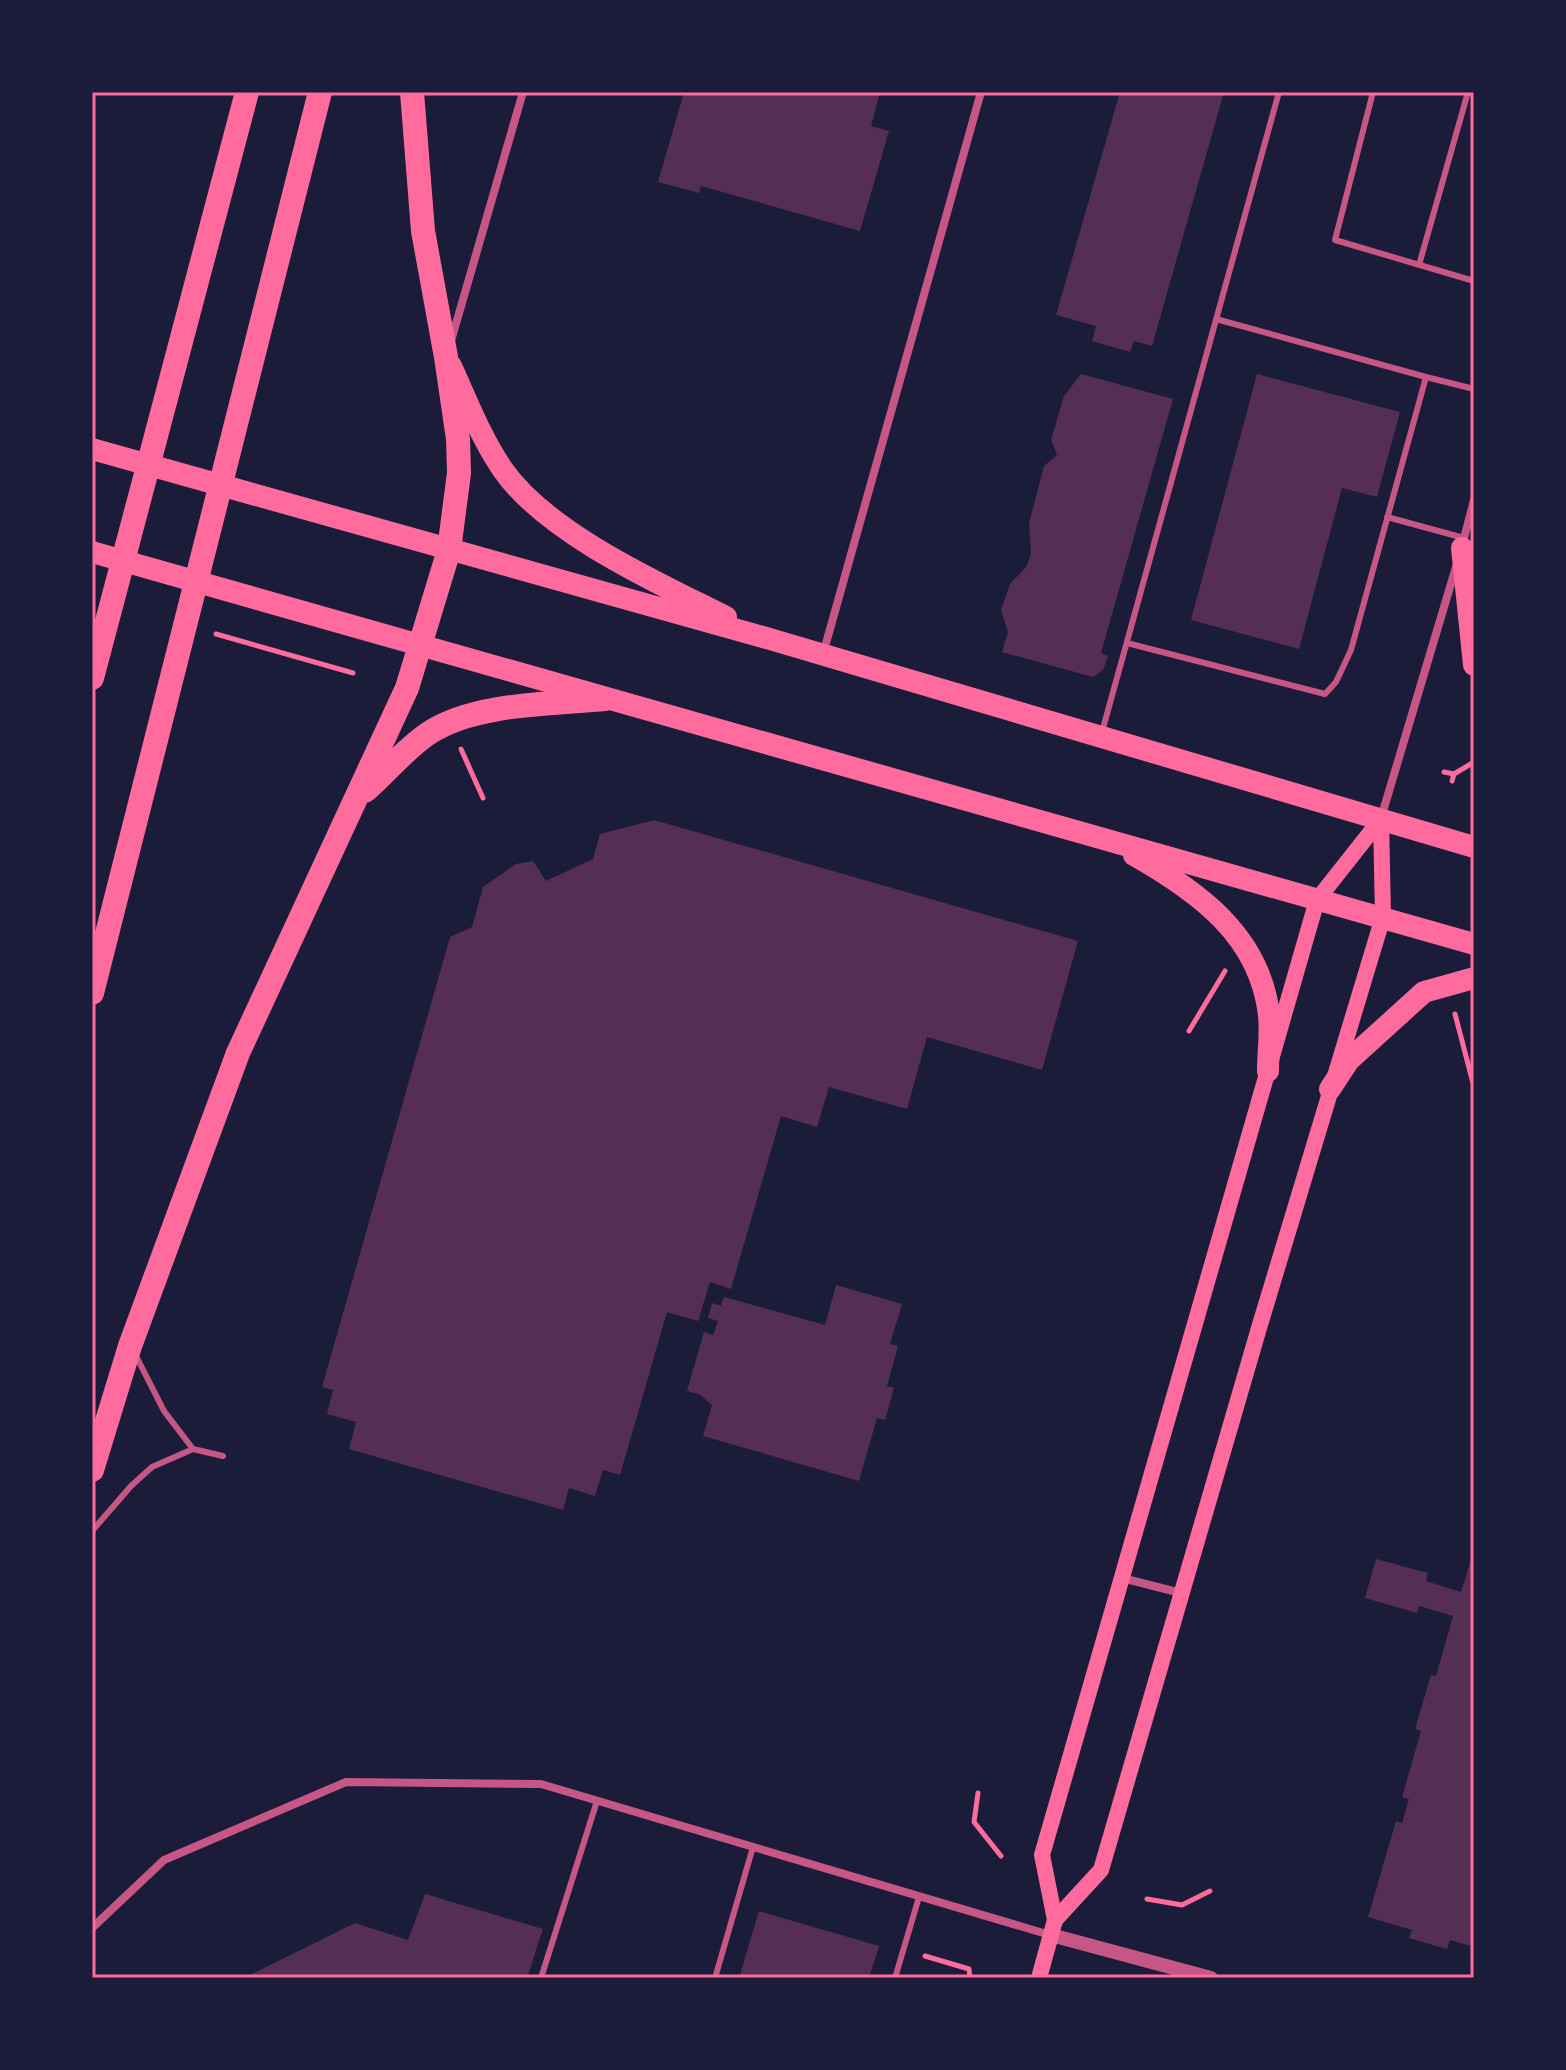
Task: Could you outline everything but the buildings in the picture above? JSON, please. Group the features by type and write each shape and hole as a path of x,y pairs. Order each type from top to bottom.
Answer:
{"highway":[{"path":"92,678 247,92"},
{"path":"92,993 320,92"},
{"path":"92,1470 130,1346 238,1053 407,688 449,550 459,473 458,439 423,231 412,92"},
{"path":"446,357 504,471 540,509 559,525 648,578 770,639"},
{"path":"92,449 770,639 1474,847"},
{"path":"1463,543 1474,665"},
{"path":"92,552 1474,944"},
{"path":"358,798 429,733 448,724 475,714 605,699"},
{"path":"1101,837 1203,900 1235,933 1254,959 1269,1015 1268,1071"},
{"path":"1330,1089 1349,1060 1424,992 1474,978"}],"main road":[{"path":"1053,1928 1042,1855 1317,900 1381,819"},
{"path":"1039,1978 1053,1928 1101,1870 1383,917 1381,819"}],"street":[{"path":"446,357 523,92"},
{"path":"823,655 981,92"},
{"path":"1381,819 1474,500"},
{"path":"1122,1578 1182,1593"},
{"path":"92,1928 164,1860 346,1782 541,1784 919,1897 1053,1928 1204,1977"}],"lane":[{"path":"1101,736 1279,92"},
{"path":"1373,92 1335,240 1474,281"},
{"path":"1419,265 1468,92"},
{"path":"1216,319 1474,389"},
{"path":"1127,643 1325,694 1336,682 1351,650 1426,377"},
{"path":"1387,517 1463,543"},
{"path":"130,1346 164,1411 193,1449"},
{"path":"92,1531 152,1467 193,1449 223,1456"},
{"path":"541,1978 597,1801"},
{"path":"715,1978 753,1847"},
{"path":"895,1978 919,1897"}],"path":[{"path":"302,659 353,673"},
{"path":"458,744 483,798"},
{"path":"1444,772 1453,778 1474,762"},
{"path":"1189,1031 1225,971"},
{"path":"1455,1013 1473,1083"},
{"path":"978,1793 974,1822 1001,1856"},
{"path":"1147,1899 1182,1905 1210,1891"},
{"path":"904,1950 969,1969 970,1978"}]}
